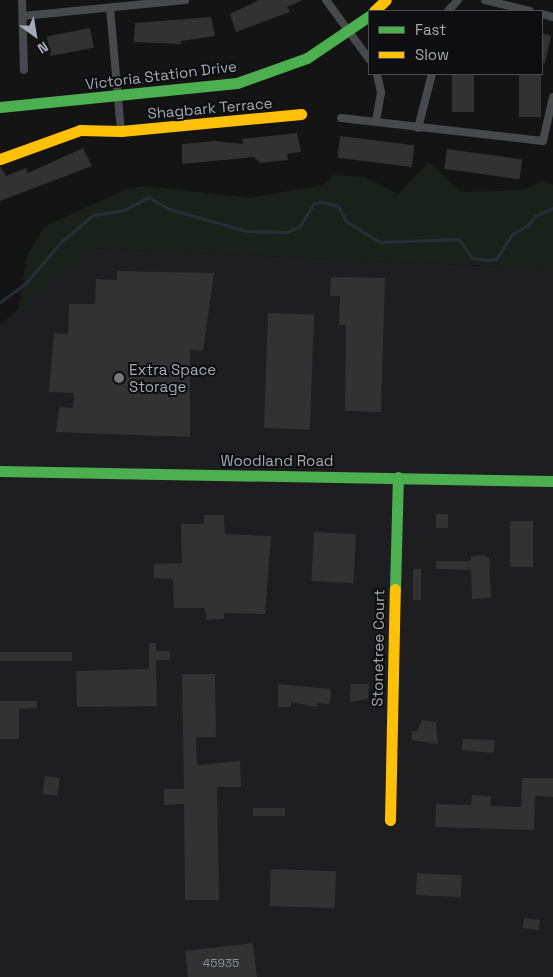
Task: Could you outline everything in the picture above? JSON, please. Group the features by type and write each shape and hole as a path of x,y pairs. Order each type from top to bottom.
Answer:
{"street":[{"path":"22,0 24,70"},
{"path":"23,16 185,0"},
{"path":"326,0 368,58"},
{"path":"375,10 386,0"},
{"path":"449,10 458,0"},
{"path":"485,0 526,10"},
{"path":"110,8 121,131"},
{"name":"Victoria Station Drive","path":"0,107 210,87 263,76 307,58 350,32 368,17"},
{"path":"376,121 381,92 377,75"},
{"path":"418,128 432,75"},
{"path":"341,118 543,141 553,97"},
{"name":"Shagbark Terrace","path":"0,159 80,130 121,131 301,114"},
{"name":"Woodland Road","path":"0,471 553,480"},
{"name":"Stonetree Court","path":"390,820 398,477"}],"shaded area":[{"path":"429,162 461,192 523,190 543,181 553,185 553,269 92,248 18,311 27,255 45,226 125,190 145,186 250,198 322,185 334,175 365,177 398,194"},
{"path":"92,248 553,269 553,977 0,977 0,325"}],"building":[{"path":"259,0 303,0 287,7 290,12 236,32 230,14"},
{"path":"211,17 215,36 181,41 181,44 134,42 135,23"},
{"path":"90,28 94,48 51,56 47,36"},
{"path":"543,33 551,36 545,63 543,63"},
{"path":"452,75 474,75 474,112 452,112"},
{"path":"519,75 541,75 541,117 519,117"},
{"path":"297,133 301,152 287,154 288,160 260,163 254,157 182,164 182,144 215,141 243,144 242,139"},
{"path":"340,136 414,145 412,167 337,158"},
{"path":"83,148 92,166 0,201 0,166 6,176 26,168 28,173"},
{"path":"447,149 522,160 519,179 444,169"},
{"path":"117,271 214,273 203,351 190,350 190,437 56,432 59,407 73,408 74,393 49,392 54,333 68,334 69,304 95,304 96,279 117,280"},
{"path":"331,277 385,278 381,412 345,411 346,325 339,325 340,296 330,296"},
{"path":"268,313 314,315 310,430 264,428"},
{"path":"436,514 448,514 448,528 436,528"},
{"path":"204,515 224,515 225,534 271,536 265,614 224,613 224,619 206,620 205,608 174,608 173,579 154,578 154,564 182,563 181,524 204,524"},
{"path":"510,521 533,521 533,567 510,567"},
{"path":"314,532 356,534 353,583 311,581"},
{"path":"484,555 489,558 491,598 472,599 471,570 436,569 436,561 471,561 471,556"},
{"path":"413,569 421,569 421,600 413,600"},
{"path":"149,643 156,643 156,651 170,651 170,660 156,660 157,706 77,707 76,671 149,669"},
{"path":"0,652 72,652 72,661 0,661"},
{"path":"182,674 215,674 216,737 196,737 197,765 240,761 241,787 217,787 219,900 185,900 184,804 164,805 164,789 184,789"},
{"path":"278,684 331,689 330,704 317,703 317,707 291,702 291,707 278,707"},
{"path":"351,684 369,684 368,699 350,702"},
{"path":"0,701 37,701 37,708 19,709 19,739 0,739"},
{"path":"422,720 436,722 438,744 411,740 412,731 417,731"},
{"path":"463,739 495,740 494,753 462,750"},
{"path":"45,776 60,778 57,796 42,794"},
{"path":"522,778 553,778 553,797 535,796 534,830 435,827 436,804 471,805 472,795 491,796 490,806 521,807"},
{"path":"253,808 285,808 285,816 253,816"},
{"path":"271,869 336,871 335,908 270,906"},
{"path":"417,873 462,875 461,897 416,895"},
{"path":"524,918 540,920 539,930 523,928"},
{"path":"253,943 257,977 188,977 185,951"}],"waterway":[{"path":"0,302 26,283 60,243 93,215 124,210 148,197 169,209 246,231 287,232 299,227 314,203 323,202 338,206 346,221 380,242 459,239 472,258 488,260 496,259 512,234 528,225 535,216 553,208"}],"traffic: fast":[{"path":"0,107 237,83 307,58 368,17"},
{"path":"0,471 553,481"},
{"path":"395,589 398,477"}],"traffic: slow":[{"path":"375,10 386,0"},
{"path":"0,159 80,130 121,131 301,114"},
{"path":"390,820 395,589"}],"place":[{"name":"Extra Space Storage","path":"119,378"}]}
